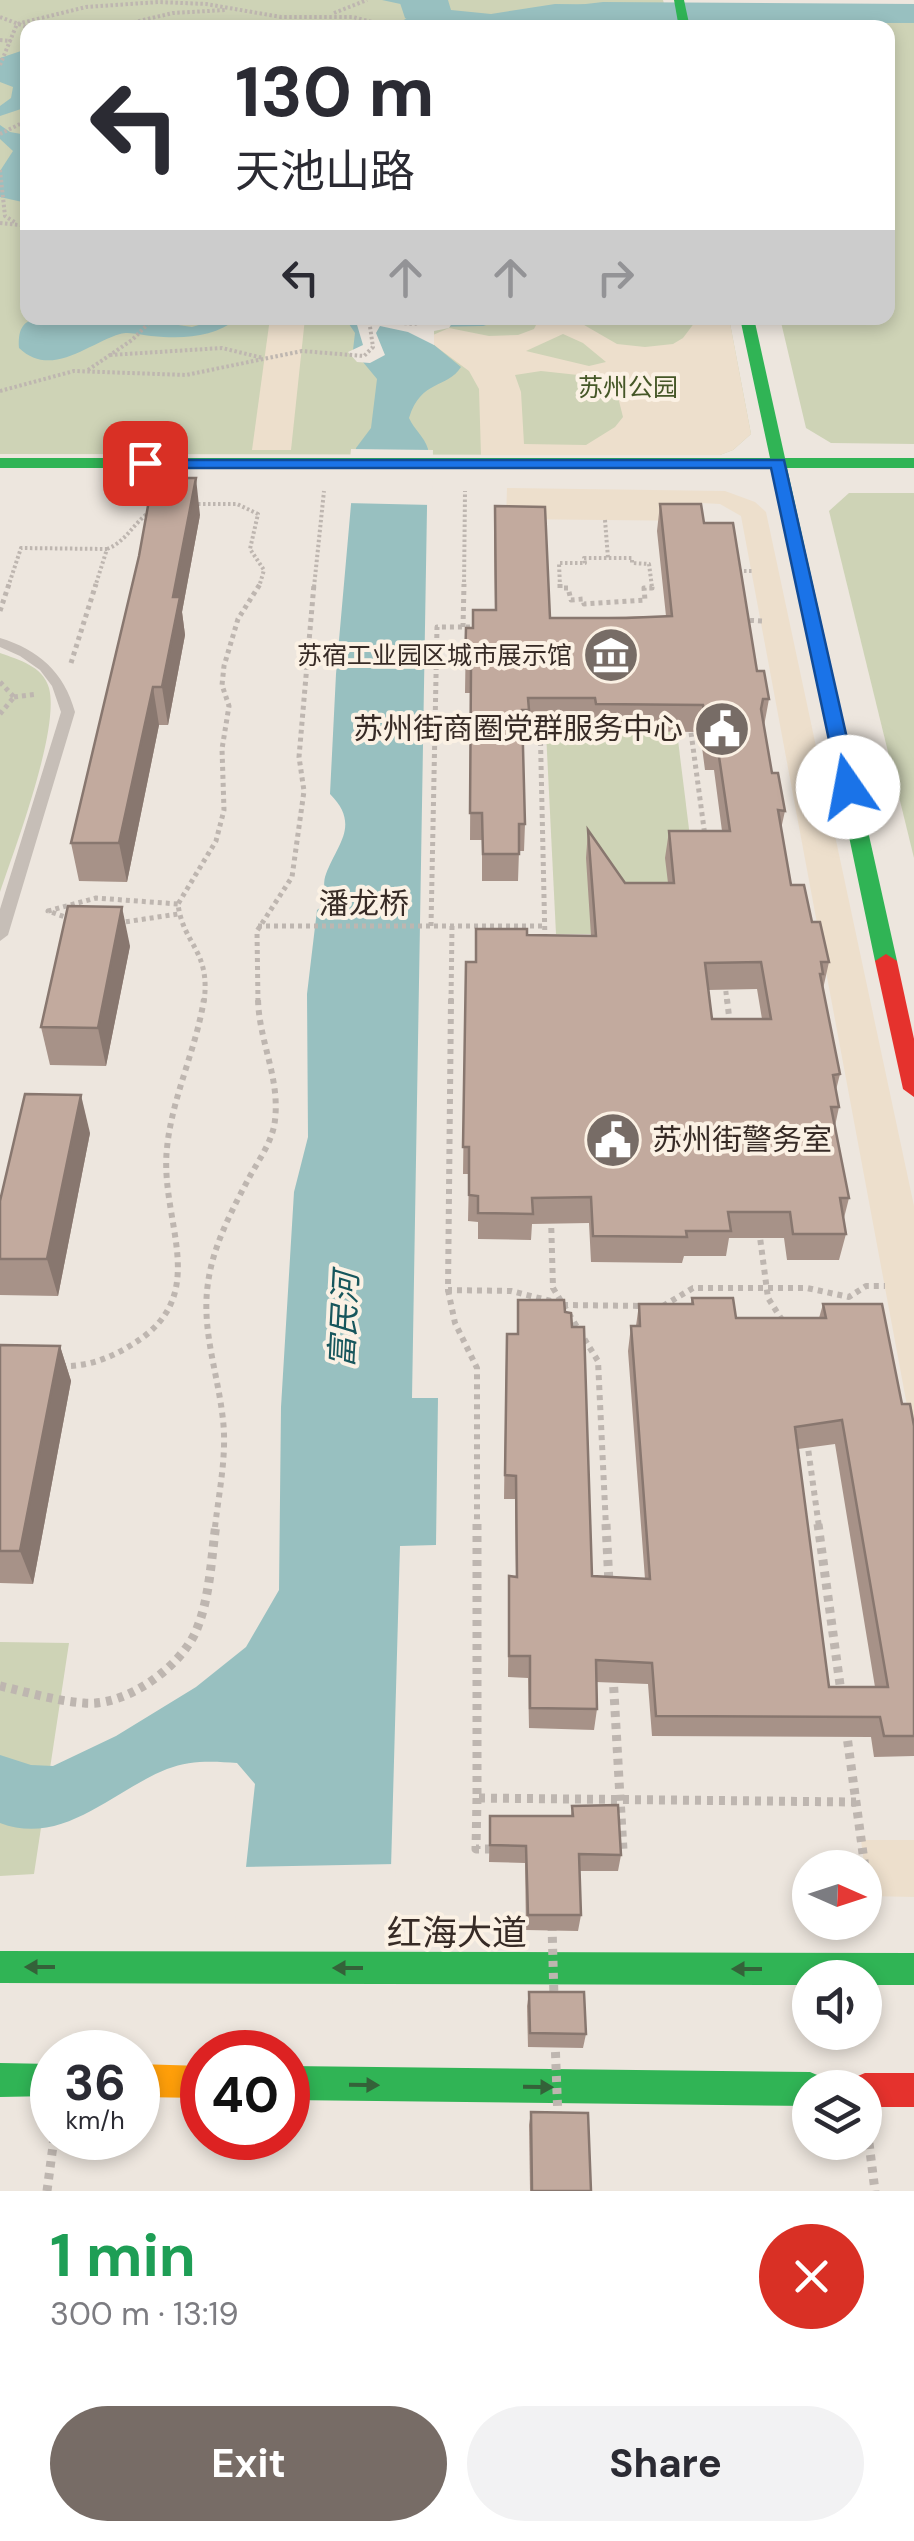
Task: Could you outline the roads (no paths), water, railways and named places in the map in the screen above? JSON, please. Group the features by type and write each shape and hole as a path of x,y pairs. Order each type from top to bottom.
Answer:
{"street":[{"path":"748,325 914,1089"},
{"path":"0,462 474,476 914,463"},
{"path":"0,474 290,469"},
{"path":"779,469 914,474"},
{"name":"红海大道","path":"0,1967 914,1969"},
{"path":"0,2080 30,2080"},
{"path":"310,2084 792,2089"},
{"path":"882,2090 914,2090"}],"lane":[{"path":"0,642 44,664 63,688 68,712 0,935"}],"water":[{"path":"382,0 448,0 451,10 491,14 555,4 655,5 658,20 591,15 569,20 404,20 411,16 405,5"},
{"path":"703,4 914,4 914,23 707,20"},
{"path":"20,51 20,109 0,116 0,106 11,98 13,87 0,82 0,58"},
{"path":"0,125 20,134 20,201 0,197 0,171 13,151 0,139"},
{"path":"227,325 186,337 124,333 57,360 31,357 19,348 22,328"},
{"name":"富民河","path":"350,325 486,325 430,327 428,340 461,367 420,397 409,418 428,449 412,1398 438,1398 436,1545 400,1546 382,2191 310,2150 310,2030 228,2030 255,1784 237,1763 176,1766 86,1813 45,1828 0,1823 0,1755 31,1765 53,1766 116,1736 196,1687 246,1647 279,1590 281,1407 294,1192 308,1137 307,994 317,910 324,905 325,878 344,834 344,815 330,794 336,674 356,448 371,428 377,379 353,350 355,333"}],"waterway":[{"path":"414,0 416,11 432,20"},
{"path":"526,20 603,11 914,13"}],"place":[{"name":"苏宿工业园区城市展示馆","path":"611,655"},
{"name":"苏州街商圈党群服务中心","path":"722,729"},
{"name":"苏州街警务室","path":"613,1140"}],"park label":[{"name":"苏州公园","path":"628,387"}]}
